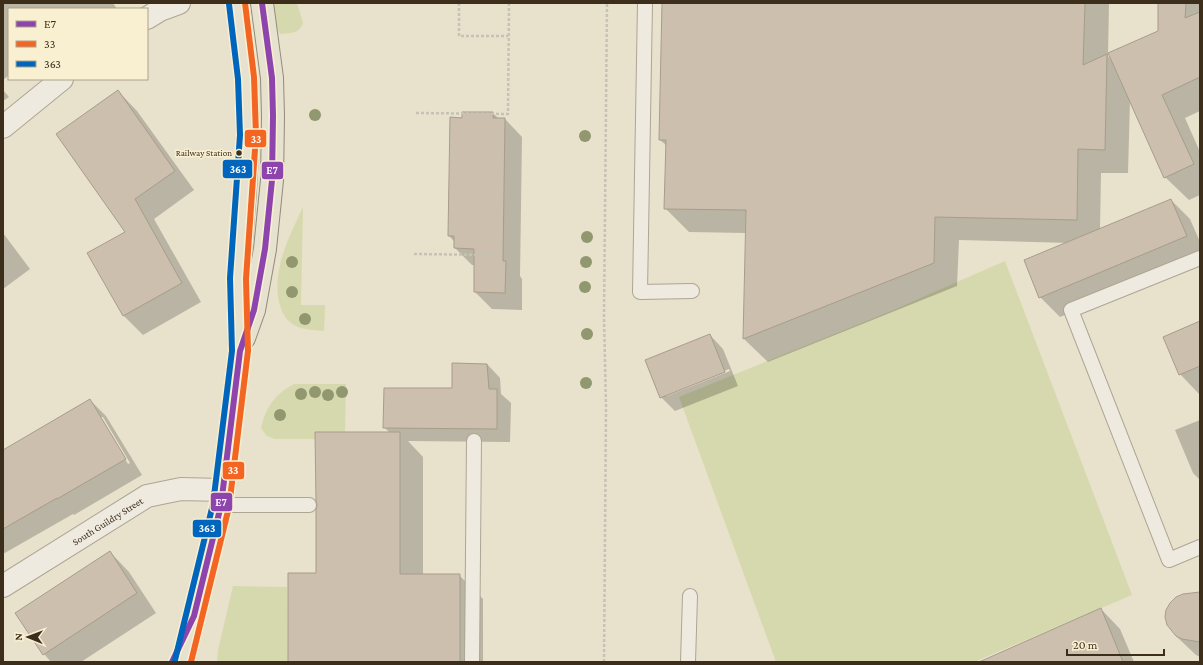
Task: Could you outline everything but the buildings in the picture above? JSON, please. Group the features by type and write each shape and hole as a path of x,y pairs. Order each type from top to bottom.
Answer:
{"main road":[{"path":"184,662 221,498 240,351 238,278 248,135 246,78 237,3"},
{"path":"240,351 255,303 265,249 271,186 273,116 272,78 262,3"},
{"path":"172,662 194,616"}],"street":[{"path":"148,17 160,10 179,3"},
{"path":"3,127 61,80"},
{"name":"South Guildry Street","path":"3,586 147,496 181,489 221,498"}],"lane":[{"path":"645,3 640,292 692,291"},
{"path":"1200,258 1070,310 1169,560 1200,547"},
{"path":"472,662 474,441"},
{"path":"221,498 309,505"},
{"path":"688,662 690,596"}],"path":[{"path":"459,3 459,36 508,36"},
{"path":"416,113 508,114 509,3"},
{"path":"604,662 606,407 604,316 607,3"},
{"path":"414,254 498,255"}],"green space":[{"path":"272,3 297,3 303,23 301,27 297,31 291,33 280,34 275,24"},
{"path":"303,207 301,305 325,305 324,331 309,330 291,323 283,313 278,297 278,273 284,250"},
{"path":"1005,261 1132,595 974,662 776,662 679,397 891,311"},
{"path":"294,384 346,384 345,432 316,432 315,439 275,439 267,436 261,428 269,407 282,392"},
{"path":"233,586 287,587 288,662 217,662 218,650"}],"transit line":[{"name":"33","path":"191,662 229,507 248,351 246,279 256,135 254,77 245,3"},
{"name":"E7","path":"172,662 194,616 221,505 240,351 254,310 265,249 272,180 273,116 272,78 262,3"},
{"name":"363","path":"175,660 213,504 232,351 230,278 240,135 238,79 229,4"}],"place":[{"name":"Railway Station","path":"239,153"}]}
